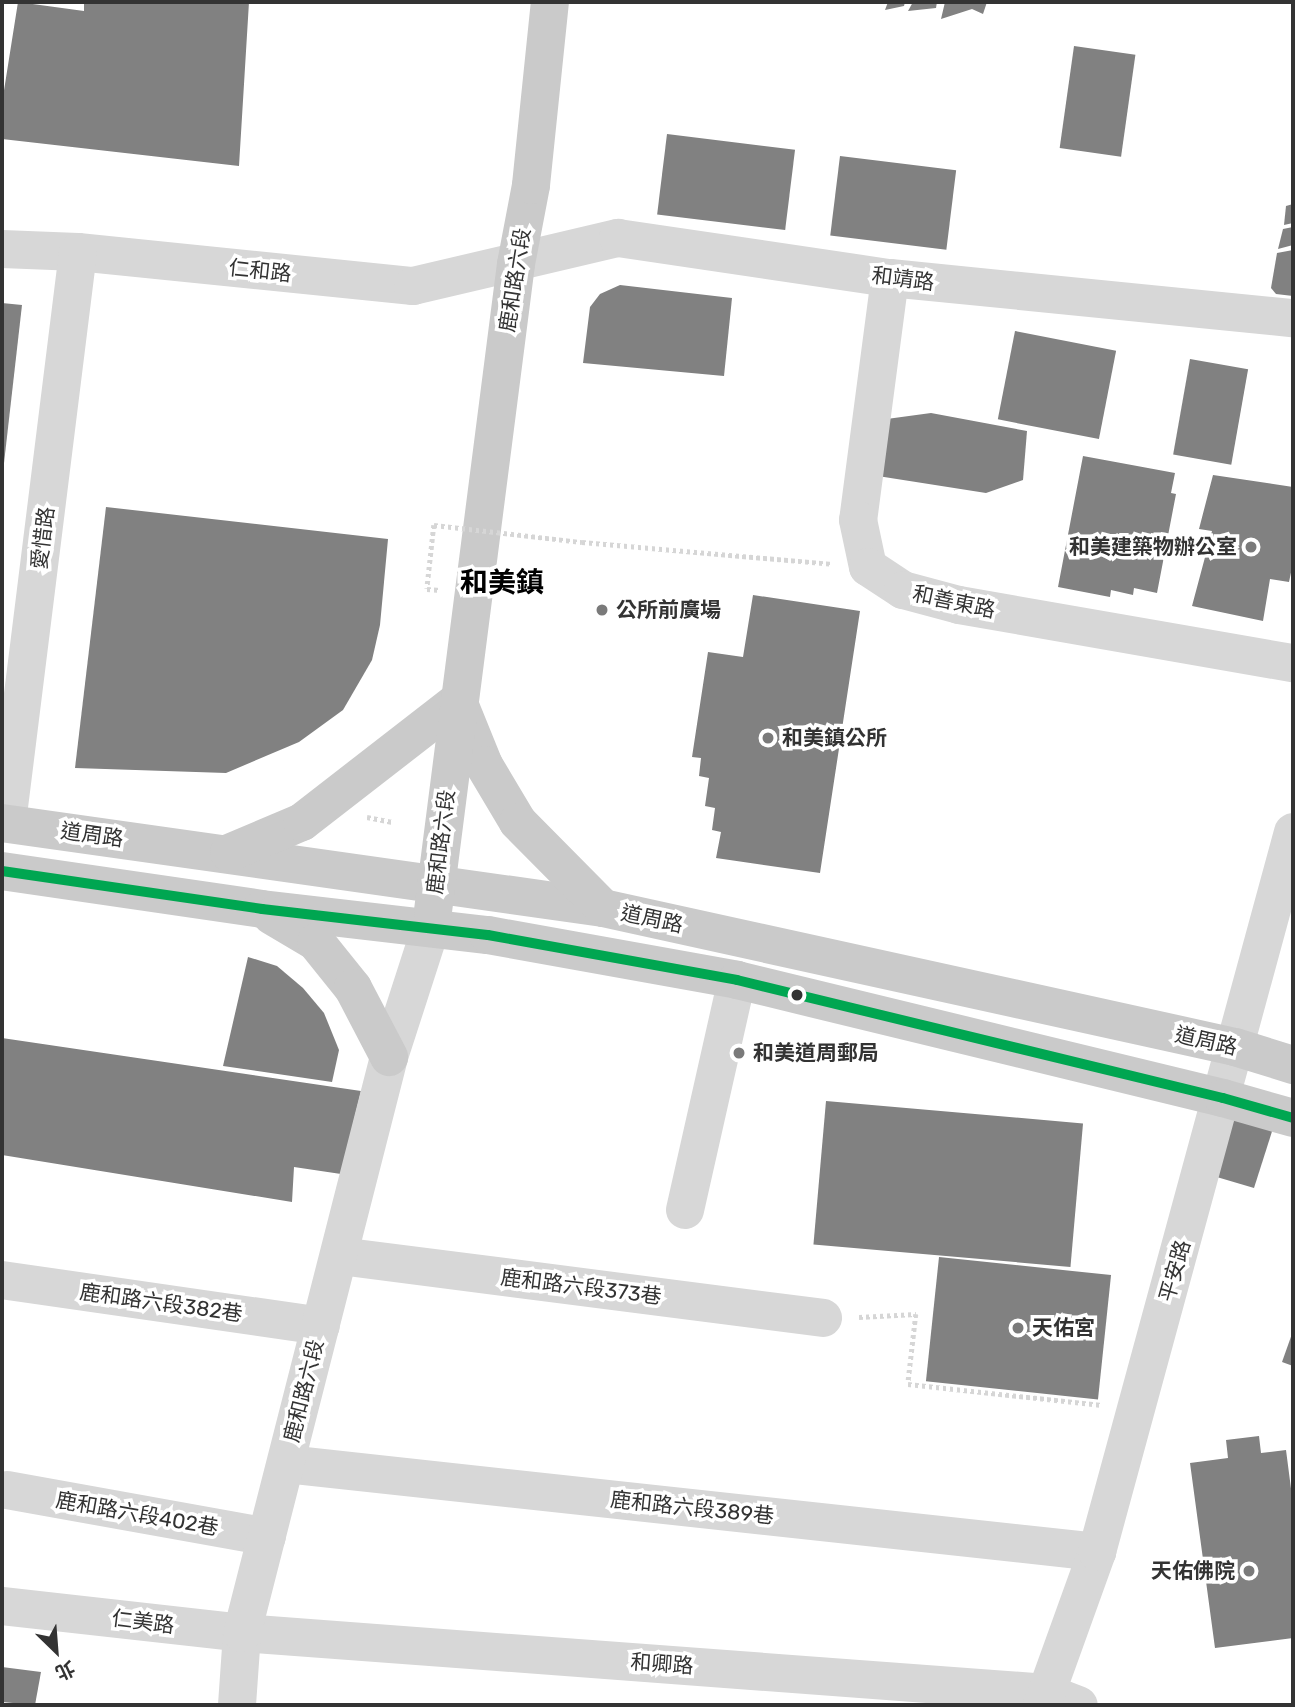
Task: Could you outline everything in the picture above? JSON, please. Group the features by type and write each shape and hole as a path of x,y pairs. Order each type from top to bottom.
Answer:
{"main road":[{"name":"鹿和路六段","path":"430,927 516,264 531,185 551,2"},
{"path":"229,853 302,822 458,701 484,765 518,822 603,908"},
{"name":"道周路","path":"4,823 603,908 1235,1047 1293,1065"},
{"name":"道周路","path":"2,871 262,909 430,927 562,947 737,980 1223,1098 1293,1118"},
{"path":"262,909 317,942 353,988 389,1057"}],"street":[{"name":"和靖路","path":"516,264 618,238 890,278 1293,318"},
{"name":"仁和路","path":"2,249 78,252 413,286 516,264"},
{"name":"愛惜路","path":"4,823 78,252"},
{"path":"868,567 858,520 890,278"},
{"name":"和善東路","path":"868,567 903,590 959,605 1293,663"},
{"name":"平安路","path":"1056,1701 1223,1098 1293,832"},
{"name":"鹿和路六段","path":"237,1705 242,1633 389,1057 430,927"},
{"path":"685,1210 737,980"},
{"name":"鹿和路六段373巷","path":"340,1256 823,1318"},
{"name":"鹿和路六段382巷","path":"2,1280 321,1326"},
{"name":"鹿和路六段389巷","path":"286,1464 1097,1552"},
{"name":"鹿和路六段402巷","path":"7,1490 267,1537"},
{"name":"仁美路","path":"2,1606 242,1633"},
{"name":"和卿路","path":"242,1633 1056,1701"}],"path":[{"path":"427,589 434,524 582,542 868,567"},
{"path":"358,810 369,819 393,822"},
{"path":"823,1318 916,1314 908,1384 1136,1409"}],"building":[{"path":"18,2 84,11 84,2 249,2 239,166 2,139 2,103"},
{"path":"888,2 905,2 904,6 885,10"},
{"path":"913,2 937,2 936,8 908,11"},
{"path":"945,2 987,2 983,14 972,9 941,19"},
{"path":"1074,46 1135,55 1121,157 1060,148"},
{"path":"667,134 795,150 785,230 657,214"},
{"path":"840,156 956,170 946,250 830,235"},
{"path":"1293,204 1293,223 1284,225 1286,206"},
{"path":"1293,227 1293,245 1278,249 1283,229"},
{"path":"1293,250 1293,296 1276,294 1271,288 1277,253"},
{"path":"620,285 732,298 724,376 583,363 590,307 600,294"},
{"path":"2,303 22,305 4,463 2,463"},
{"path":"1015,331 1116,351 1099,439 998,419"},
{"path":"1190,359 1248,369 1231,465 1173,455"},
{"path":"931,413 1027,431 1023,480 986,493 865,474 872,421"},
{"path":"1083,456 1175,473 1171,493 1176,494 1157,593 1134,588 1133,595 1111,590 1110,597 1058,587"},
{"name":"和美建築物辦公室","path":"1213,475 1293,487 1293,563 1289,582 1270,579 1263,621 1192,606 1212,531 1199,529"},
{"path":"106,507 388,539 380,625 372,660 343,710 299,742 226,773 75,768"},
{"name":"和美鎮公所","path":"753,595 860,611 820,873 716,858 721,832 712,830 715,808 705,806 709,778 699,776 701,758 692,757 708,652 743,657"},
{"path":"248,957 277,966 303,988 324,1013 339,1050 332,1082 223,1066"},
{"path":"2,1038 361,1091 341,1174 294,1167 292,1202 2,1155"},
{"path":"826,1101 1083,1123 1070,1267 813,1244"},
{"path":"1242,1115 1275,1122 1254,1188 1210,1175 1224,1126"},
{"name":"天佑宮","path":"939,1257 1111,1275 1098,1399 926,1381"},
{"path":"1293,1331 1293,1366 1282,1362"},
{"name":"天佑佛院","path":"1259,1436 1261,1453 1286,1450 1293,1504 1293,1638 1215,1648 1190,1463 1228,1458 1226,1440"},
{"path":"2,1667 41,1672 35,1705 2,1702"}],"transit line":[{"path":"2,871 262,909 488,935 737,980 1223,1098 1293,1118"}],"place":[{"name":"和美建築物辦公室","path":"1251,547"},
{"name":"公所前廣場","path":"602,610"},
{"name":"和美鎮公所","path":"768,738"},
{"name":"和美道周郵局","path":"739,1053"},
{"name":"天佑宮","path":"1018,1328"},
{"name":"天佑佛院","path":"1249,1571"}],"district":[{"name":"和美鎮","path":"502,583"}]}
